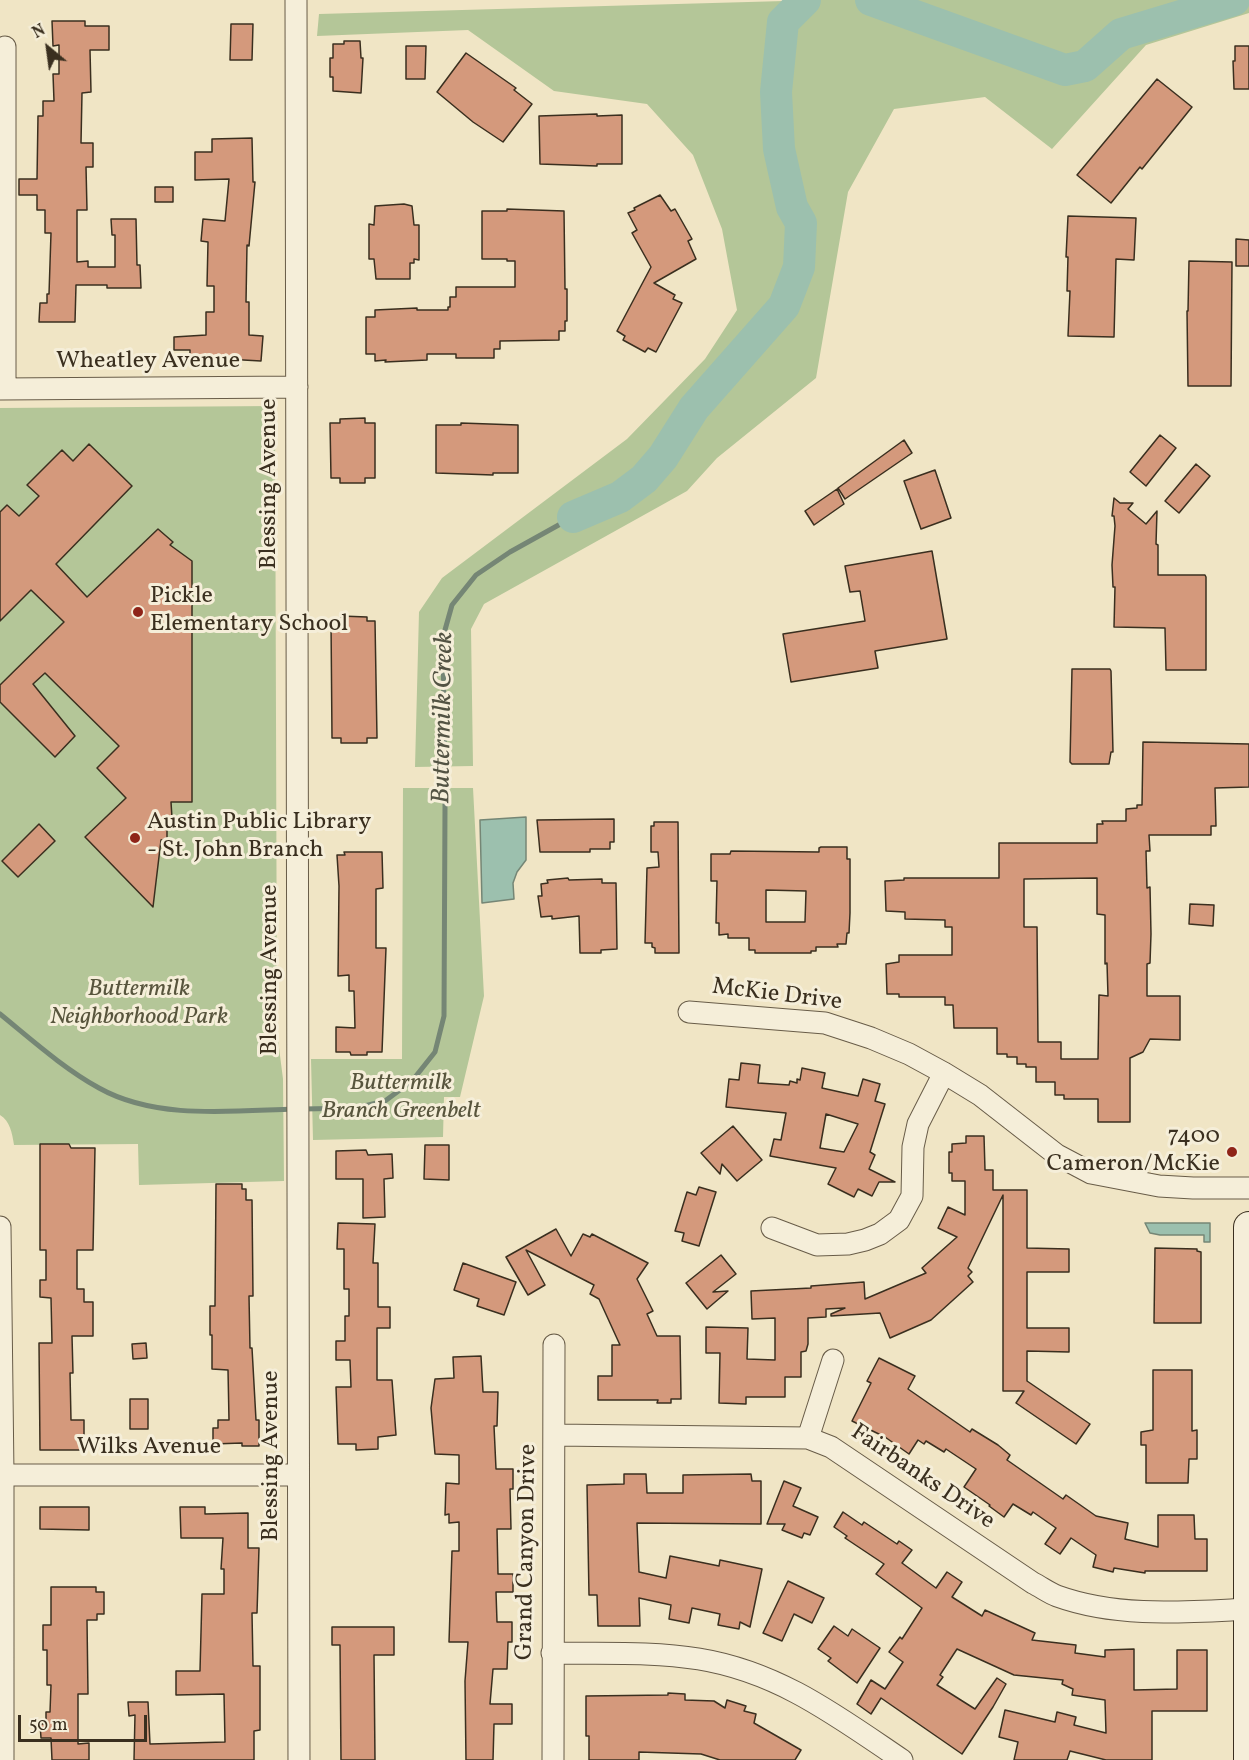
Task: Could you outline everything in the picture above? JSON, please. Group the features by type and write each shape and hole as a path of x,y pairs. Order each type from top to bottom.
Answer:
{"main road":[{"path":"1249,1227 1249,1760"}],"street":[{"name":"Blessing Avenue","path":"296,0 299,1760"},
{"path":"3,389 4,47"},
{"name":"Wheatley Avenue","path":"3,389 297,387"},
{"name":"McKie Drive","path":"689,1012 825,1023 909,1054 980,1095 1057,1155 1091,1173 1159,1186 1249,1188"},
{"path":"772,1228 817,1245 848,1244 880,1234 899,1220 912,1196 913,1147 918,1124 944,1073"},
{"path":"0,1227 3,1760"},
{"name":"Grand Canyon Drive","path":"553,1760 554,1345"},
{"path":"808,1438 833,1360"},
{"name":"Fairbanks Drive","path":"555,1435 808,1438 831,1447 1056,1595 1096,1605 1161,1613 1249,1609"},
{"name":"Wilks Avenue","path":"2,1475 298,1475"},
{"path":"552,1653 672,1656 698,1659 744,1670 815,1701 902,1760"}],"green space":[{"path":"820,0 1249,0 1249,13 1146,45 1052,149 985,97 894,109 848,192 816,378 717,458 687,491 484,604 471,629 473,766 415,767 419,612 442,578 627,439 705,359 737,310 722,229 693,155 647,104 554,91 468,30 317,36 319,14"},
{"name":"Buttermilk Neighborhood Park","path":"275,406 277,1032 283,1079 284,1181 139,1185 138,1144 14,1145 8,1124 0,1115 0,408"},
{"name":"Buttermilk Branch Greenbelt","path":"403,788 473,788 484,996 460,1097 444,1097 443,1137 313,1140 311,1059 402,1059"}],"shaded area":[{"path":"526,817 526,860 517,872 513,883 514,899 482,903 480,820"},
{"path":"1145,1223 1210,1223 1210,1242 1204,1242 1204,1235 1150,1233"}],"building":[{"path":"52,21 85,21 85,26 109,26 109,50 90,50 91,92 82,93 81,143 93,143 93,167 86,167 87,210 77,210 77,262 88,261 88,267 115,267 115,235 112,235 111,219 136,219 137,265 140,265 141,288 76,285 75,322 39,322 40,303 47,303 47,294 49,294 51,233 45,233 45,210 37,210 37,195 19,195 19,179 37,179 38,116 43,116 43,101 54,101 53,74 59,74 59,45 53,46"},
{"path":"231,24 253,24 252,60 230,60"},
{"path":"344,41 360,41 361,58 363,58 361,93 333,91 330,58 333,58 333,44 344,44"},
{"path":"406,46 426,46 425,79 406,79"},
{"path":"1235,46 1249,46 1249,89 1234,89"},
{"path":"466,53 516,88 514,90 532,104 503,142 473,122 437,92"},
{"path":"1157,79 1192,107 1111,203 1077,175"},
{"path":"597,114 597,116 622,115 622,164 597,164 597,166 540,164 539,116"},
{"path":"252,138 253,182 255,182 249,246 247,245 246,302 249,302 249,335 263,336 261,361 190,357 190,350 174,350 174,337 206,335 206,312 214,312 214,286 207,286 208,242 201,241 203,219 225,221 229,179 195,180 195,152 212,152 212,139"},
{"path":"155,187 173,187 173,202 155,202"},
{"path":"660,195 671,211 675,209 692,239 688,241 696,259 654,283 675,295 673,299 682,303 656,352 648,348 645,352 623,340 625,336 617,331 651,267 632,233 637,230 628,213"},
{"path":"404,204 412,206 414,225 419,225 419,260 414,259 414,263 410,263 410,279 376,279 374,259 369,259 369,224 374,225 375,206"},
{"path":"507,209 564,211 567,321 565,321 565,331 559,331 559,340 500,341 500,349 494,349 494,358 456,358 456,354 427,354 427,360 385,362 386,360 375,361 375,354 366,354 366,317 375,317 375,310 417,308 417,310 448,310 450,297 456,297 456,287 515,287 515,261 482,259 482,211 507,211"},
{"path":"1068,216 1136,218 1134,260 1116,259 1114,337 1068,336 1070,291 1067,291 1068,257 1066,257"},
{"path":"1236,239 1249,240 1249,266 1236,266"},
{"path":"1189,261 1232,262 1231,386 1188,386"},
{"path":"365,418 365,423 375,423 375,478 365,478 365,483 340,483 340,478 331,478 330,423 340,423 340,419"},
{"path":"461,423 518,425 518,473 493,473 493,475 436,473 436,425 461,425"},
{"path":"1160,435 1176,448 1146,486 1130,472"},
{"path":"904,440 912,453 845,499 838,488"},
{"path":"89,444 132,486 56,564 87,597 158,529 173,542 170,545 192,561 192,802 171,802 172,818 167,819 167,839 161,840 153,907 85,837 126,798 97,768 119,746 45,673 33,684 75,736 55,757 0,702 0,685 64,622 31,590 0,621 0,512 7,505 19,516 39,496 27,485 62,450 73,461"},
{"path":"1196,464 1210,476 1179,513 1165,501"},
{"path":"935,470 951,518 921,529 904,481"},
{"path":"837,489 844,504 814,525 805,511"},
{"path":"1114,498 1120,503 1133,503 1128,509 1146,524 1157,511 1158,575 1205,575 1206,670 1166,670 1165,628 1114,627 1115,587 1113,587 1112,565 1115,526 1114,516 1112,516"},
{"path":"932,551 947,639 875,651 878,668 791,682 783,634 865,621 860,591 850,592 845,566"},
{"path":"341,616 367,617 367,621 375,621 377,738 367,738 367,743 341,743 341,738 332,738 331,621 341,621"},
{"path":"1072,669 1110,669 1111,671 1113,752 1111,752 1109,764 1072,764 1070,762"},
{"path":"1143,742 1249,744 1249,787 1215,788 1216,826 1211,826 1211,835 1149,835 1150,851 1146,851 1147,888 1150,887 1151,934 1150,963 1147,964 1147,996 1180,996 1180,1040 1150,1039 1143,1052 1130,1058 1130,1122 1098,1122 1098,1099 1064,1099 1064,1095 1055,1095 1055,1082 1036,1082 1036,1067 1017,1064 1017,1057 997,1054 997,1028 954,1028 953,1005 945,1005 945,997 899,997 899,994 887,994 886,964 899,962 899,955 952,955 952,927 945,927 945,920 905,919 905,912 886,911 885,881 904,880 904,878 999,878 999,843 1097,843 1097,824 1103,824 1102,821 1126,821 1126,809 1142,805","holes":["1097,878 1097,914 1105,915 1105,964 1107,963 1108,996 1099,995 1098,1059 1061,1059 1061,1042 1038,1042 1037,927 1024,927 1024,879"]},
{"path":"614,819 614,842 610,842 610,849 590,849 590,852 540,852 537,820"},
{"path":"654,822 678,822 679,953 655,953 652,943 645,943 647,868 659,867 658,852 651,852 651,826 654,826"},
{"path":"39,824 55,841 18,877 2,861"},
{"path":"847,847 847,859 850,859 850,913 846,944 837,944 838,947 816,947 816,951 811,951 811,953 755,953 755,950 749,950 749,938 728,938 728,934 719,935 719,923 716,923 717,881 711,881 711,854 730,854 731,851 819,852 819,848","holes":["766,890 806,891 805,922 766,922"]},
{"path":"344,852 382,852 383,888 376,889 376,948 386,948 382,1052 367,1052 367,1055 336,1052 336,1027 355,1028 354,991 349,991 349,975 338,976 337,855 345,855"},
{"path":"568,878 569,880 602,879 602,883 616,883 617,949 601,950 601,953 580,953 579,916 552,919 552,916 541,917 538,896 542,896 541,884 548,883 547,880"},
{"path":"1190,904 1214,905 1213,926 1189,924"},
{"path":"741,1063 760,1065 758,1083 789,1085 790,1081 797,1083 797,1079 800,1080 802,1068 825,1073 822,1088 858,1096 863,1079 880,1084 875,1101 885,1104 870,1152 875,1155 869,1169 895,1182 879,1182 872,1196 858,1189 854,1197 828,1184 836,1168 770,1156 774,1139 781,1140 786,1113 726,1107 729,1079 739,1080","holes":["826,1114 858,1124 844,1152 820,1148"]},
{"path":"733,1126 762,1160 737,1181 722,1164 720,1174 701,1153"},
{"path":"966,1136 984,1136 985,1170 993,1170 993,1190 1027,1190 1027,1248 1069,1249 1069,1272 1027,1272 1027,1328 1069,1328 1069,1352 1027,1351 1027,1381 1090,1424 1076,1444 1016,1403 1024,1391 1003,1391 1003,1195 968,1268 972,1272 968,1276 973,1282 931,1320 890,1338 880,1313 831,1316 845,1308 826,1309 826,1317 808,1318 808,1344 806,1351 801,1352 801,1377 785,1377 785,1397 746,1397 746,1404 719,1403 720,1353 706,1353 706,1327 748,1328 747,1359 775,1360 775,1318 752,1319 751,1291 864,1282 865,1299 926,1273 922,1268 957,1237 938,1228 948,1207 965,1215 965,1181 952,1181 952,1173 949,1173 949,1152 952,1152 952,1144 966,1143"},
{"path":"40,1144 69,1144 71,1148 95,1148 93,1250 77,1250 77,1289 84,1289 84,1302 93,1302 93,1336 72,1336 73,1373 70,1373 71,1420 84,1420 84,1450 40,1450 39,1343 52,1343 51,1298 40,1297 40,1280 46,1280 46,1250 40,1250"},
{"path":"425,1145 449,1145 449,1180 424,1179"},
{"path":"366,1150 368,1155 392,1154 393,1178 384,1179 385,1217 363,1218 363,1179 336,1179 336,1151"},
{"path":"216,1184 242,1184 242,1189 246,1189 246,1200 252,1200 253,1296 249,1296 250,1348 252,1348 256,1420 259,1420 259,1446 242,1446 242,1443 213,1444 213,1428 218,1428 218,1420 229,1420 228,1370 212,1369 212,1335 210,1335 210,1306 215,1306"},
{"path":"699,1187 716,1192 699,1246 682,1241 684,1233 675,1231 687,1192 696,1195"},
{"path":"338,1223 375,1224 373,1263 378,1263 378,1307 390,1307 390,1328 377,1328 377,1380 392,1380 396,1435 378,1437 378,1449 356,1450 356,1444 338,1444 336,1387 351,1387 350,1360 336,1360 336,1341 345,1341 345,1316 349,1316 349,1289 344,1289 344,1249 337,1249"},
{"path":"556,1229 571,1256 583,1234 590,1237 592,1234 648,1263 637,1279 653,1311 647,1314 657,1336 680,1336 681,1399 671,1399 671,1403 657,1403 658,1400 598,1400 598,1376 612,1376 612,1345 620,1345 599,1299 590,1294 594,1285 526,1250 545,1285 528,1295 506,1257"},
{"path":"1155,1248 1197,1249 1201,1252 1201,1323 1154,1323"},
{"path":"721,1255 736,1274 713,1292 728,1291 707,1309 686,1283"},
{"path":"463,1263 516,1282 504,1315 477,1306 479,1299 454,1290"},
{"path":"146,1343 147,1358 133,1359 132,1344"},
{"path":"481,1356 483,1392 498,1392 497,1426 494,1426 496,1469 513,1469 513,1489 510,1489 511,1529 497,1529 498,1574 513,1574 513,1592 496,1592 497,1622 512,1622 512,1642 508,1642 507,1669 493,1669 490,1704 512,1704 512,1724 494,1724 493,1760 466,1760 465,1681 468,1642 449,1642 452,1551 459,1551 459,1522 449,1523 449,1514 445,1515 446,1483 459,1484 459,1455 435,1454 431,1408 435,1379 454,1378 453,1357"},
{"path":"879,1358 915,1376 908,1389 970,1432 972,1429 998,1445 1010,1455 1007,1460 1063,1499 1066,1495 1096,1516 1128,1523 1125,1539 1158,1547 1158,1515 1194,1515 1195,1539 1207,1539 1207,1571 1145,1571 1145,1573 1114,1568 1113,1572 1093,1567 1096,1555 1071,1538 1060,1554 1045,1544 1056,1528 1033,1512 1031,1515 1013,1504 1004,1517 964,1487 976,1469 946,1449 944,1452 926,1441 924,1444 918,1440 909,1454 885,1437 852,1421 871,1383 867,1381"},
{"path":"1153,1370 1192,1370 1192,1431 1197,1430 1197,1459 1189,1459 1188,1483 1146,1483 1146,1445 1141,1445 1141,1432 1153,1430"},
{"path":"130,1399 148,1399 148,1429 130,1429"},
{"path":"624,1474 646,1474 647,1493 683,1493 683,1475 751,1474 752,1481 761,1481 761,1524 637,1523 639,1572 666,1578 670,1556 719,1566 720,1560 762,1569 750,1627 740,1622 739,1629 718,1625 720,1614 692,1608 689,1623 669,1619 671,1605 639,1598 640,1626 598,1626 597,1595 589,1595 587,1485 624,1484"},
{"path":"784,1481 801,1488 793,1506 818,1517 810,1535 804,1533 802,1538 782,1530 785,1524 767,1524"},
{"path":"40,1507 89,1507 89,1530 40,1529"},
{"path":"180,1507 205,1507 205,1514 248,1513 248,1548 259,1548 257,1613 252,1613 253,1666 260,1666 260,1730 254,1731 254,1760 134,1760 135,1715 129,1716 128,1702 148,1702 150,1744 225,1742 224,1694 176,1695 176,1671 200,1671 202,1594 224,1594 224,1569 221,1569 223,1538 181,1538"},
{"path":"843,1512 862,1525 864,1522 897,1544 899,1541 912,1550 902,1563 936,1588 947,1572 962,1582 952,1597 982,1616 985,1610 1035,1633 1032,1640 1076,1645 1075,1653 1105,1657 1105,1650 1134,1649 1134,1690 1177,1689 1177,1650 1207,1650 1207,1711 1152,1711 1152,1760 1106,1760 1070,1751 1067,1760 1014,1760 1018,1742 999,1737 1005,1710 1055,1722 1057,1712 1076,1717 1074,1725 1106,1733 1105,1700 1072,1695 1073,1689 1062,1684 1063,1680 1014,1675 957,1649 940,1675 943,1677 937,1685 975,1709 997,1678 1006,1684 962,1754 881,1698 871,1714 857,1704 871,1680 885,1689 903,1662 889,1652 900,1637 902,1639 922,1608 876,1574 884,1564 845,1538 847,1536 834,1527"},
{"path":"788,1581 824,1598 812,1623 794,1614 782,1641 763,1633"},
{"path":"51,1587 96,1587 96,1592 104,1592 104,1614 97,1614 97,1620 87,1620 88,1694 78,1694 78,1744 89,1743 89,1760 52,1760 51,1738 41,1738 40,1724 46,1724 46,1712 50,1712 51,1685 47,1685 47,1650 43,1650 43,1625 51,1625"},
{"path":"834,1626 848,1636 852,1629 880,1648 857,1683 828,1661 831,1658 818,1649"},
{"path":"332,1627 394,1627 394,1655 374,1655 375,1760 341,1760 340,1645 332,1645"},
{"path":"668,1693 685,1694 685,1700 714,1701 725,1708 727,1700 746,1706 744,1711 756,1714 754,1723 801,1750 795,1760 720,1760 701,1754 639,1752 639,1760 589,1760 589,1736 586,1736 586,1696 668,1695"}],"waterway":[{"name":"Buttermilk Creek","path":"573,517 620,497 644,479 663,457 694,408 784,306 799,267 801,223 792,207 779,149 776,92 783,22 805,0"},
{"name":"Buttermilk Creek","path":"871,0 1065,70 1085,66 1121,34 1234,0"},
{"name":"Buttermilk Creek","path":"303,1109 356,1108 385,1101 412,1081 435,1052 444,1016 443,637 452,605 476,575 510,552 573,517"},
{"name":"Buttermilk Creek","path":"0,1014 73,1072 121,1098 145,1105 194,1111 294,1109"}],"place":[{"name":"Pickle Elementary School","path":"138,612"},
{"name":"Austin Public Library - St. John Branch","path":"135,838"},
{"name":"7400 Cameron/McKie","path":"1232,1152"}]}
